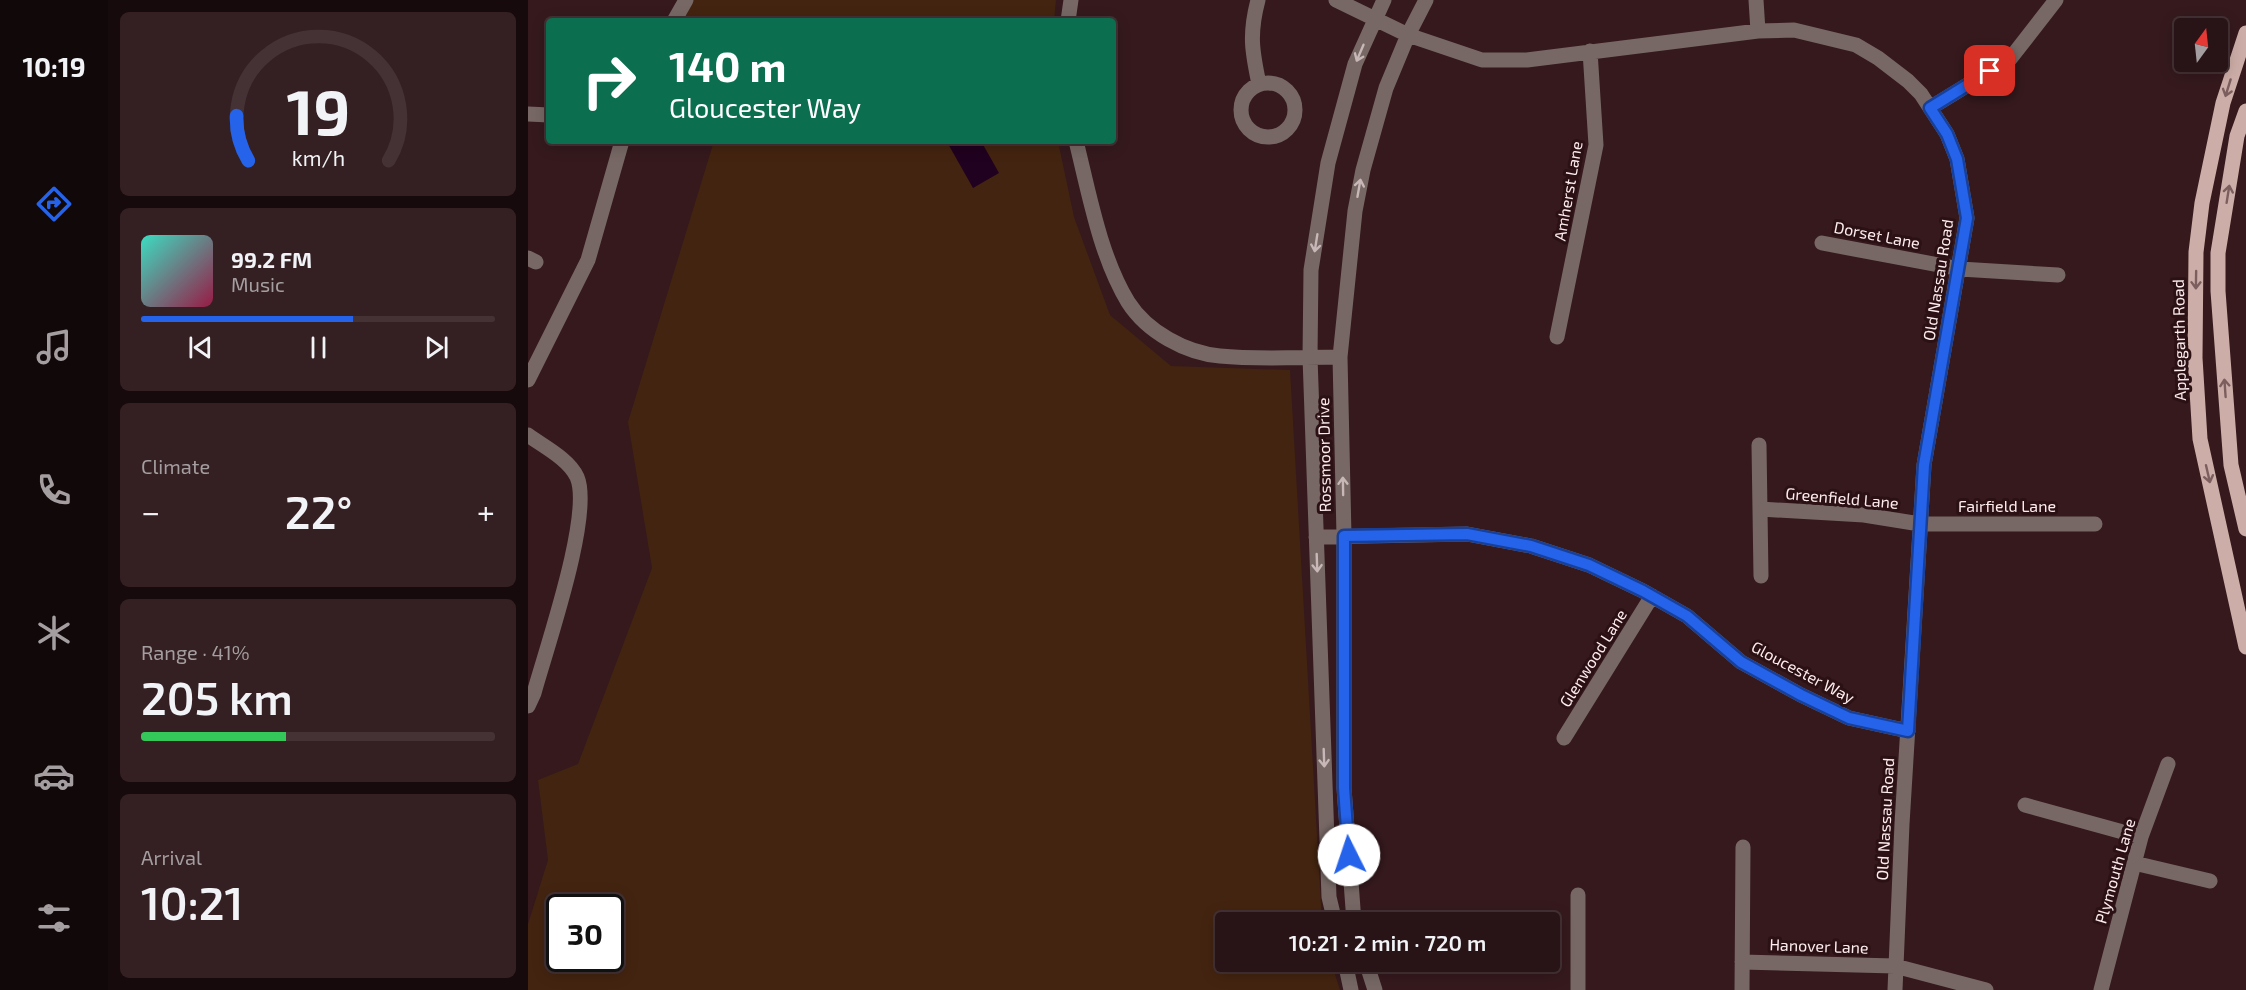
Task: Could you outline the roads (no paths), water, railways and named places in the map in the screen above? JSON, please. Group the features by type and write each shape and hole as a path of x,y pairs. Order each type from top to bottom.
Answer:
{"main road":[{"name":"Applegarth Road","path":"2246,33 2223,103 2202,203 2196,252 2195,358 2200,439 2246,647"},
{"path":"2246,111 2237,136 2218,253 2218,291 2231,465 2246,529"}],"street":[{"path":"676,18 686,0"},
{"path":"1068,18 1071,0"},
{"path":"1258,0 1252,25 1253,54 1258,84"},
{"name":"Old Nassau Road","path":"1336,0 1408,35 1482,60 1527,60 1758,31 1794,30 1856,45 1878,58 1908,81 1930,108 1950,142 1957,159 1967,218 1960,269 1924,465 1895,990"},
{"name":"Rossmoor Drive","path":"1333,912 1329,897 1316,537 1310,357 1311,270 1328,164 1355,64 1384,0"},
{"name":"Rossmoor Drive","path":"1353,912 1344,788 1344,536 1340,357 1354,221 1363,170 1386,88 1408,35 1426,0"},
{"path":"1756,0 1758,31"},
{"path":"1930,108 2010,58 2056,0"},
{"name":"Amherst Lane","path":"1557,337 1596,145 1590,51"},
{"path":"528,114 546,115"},
{"path":"528,380 588,260 621,144"},
{"path":"1077,144 1113,273 1130,304 1152,328 1180,346 1219,356 1340,357"},
{"name":"Dorset Lane","path":"1822,243 1960,269 2058,275"},
{"path":"528,435 572,467 578,478 580,498 577,539 534,693 528,706"},
{"path":"1759,445 1761,576"},
{"name":"Greenfield Lane","path":"1760,509 1864,515 1920,524"},
{"name":"Fairfield Lane","path":"1920,524 2095,524"},
{"name":"Gloucester Way","path":"1316,537 1467,534 1531,546 1589,565 1687,616 1741,662 1801,695 1849,718 1908,731"},
{"name":"Glenwood Lane","path":"1564,738 1652,596"},
{"name":"Plymouth Lane","path":"2101,990 2141,837 2168,764"},
{"path":"2025,805 2141,837"},
{"path":"1742,990 1743,847"},
{"path":"2134,863 2210,881"},
{"path":"1578,895 1578,990"},
{"name":"Hanover Lane","path":"1742,962 1895,966 1986,990"},
{"path":"1347,972 1351,990"},
{"path":"1369,972 1375,990"}]}
